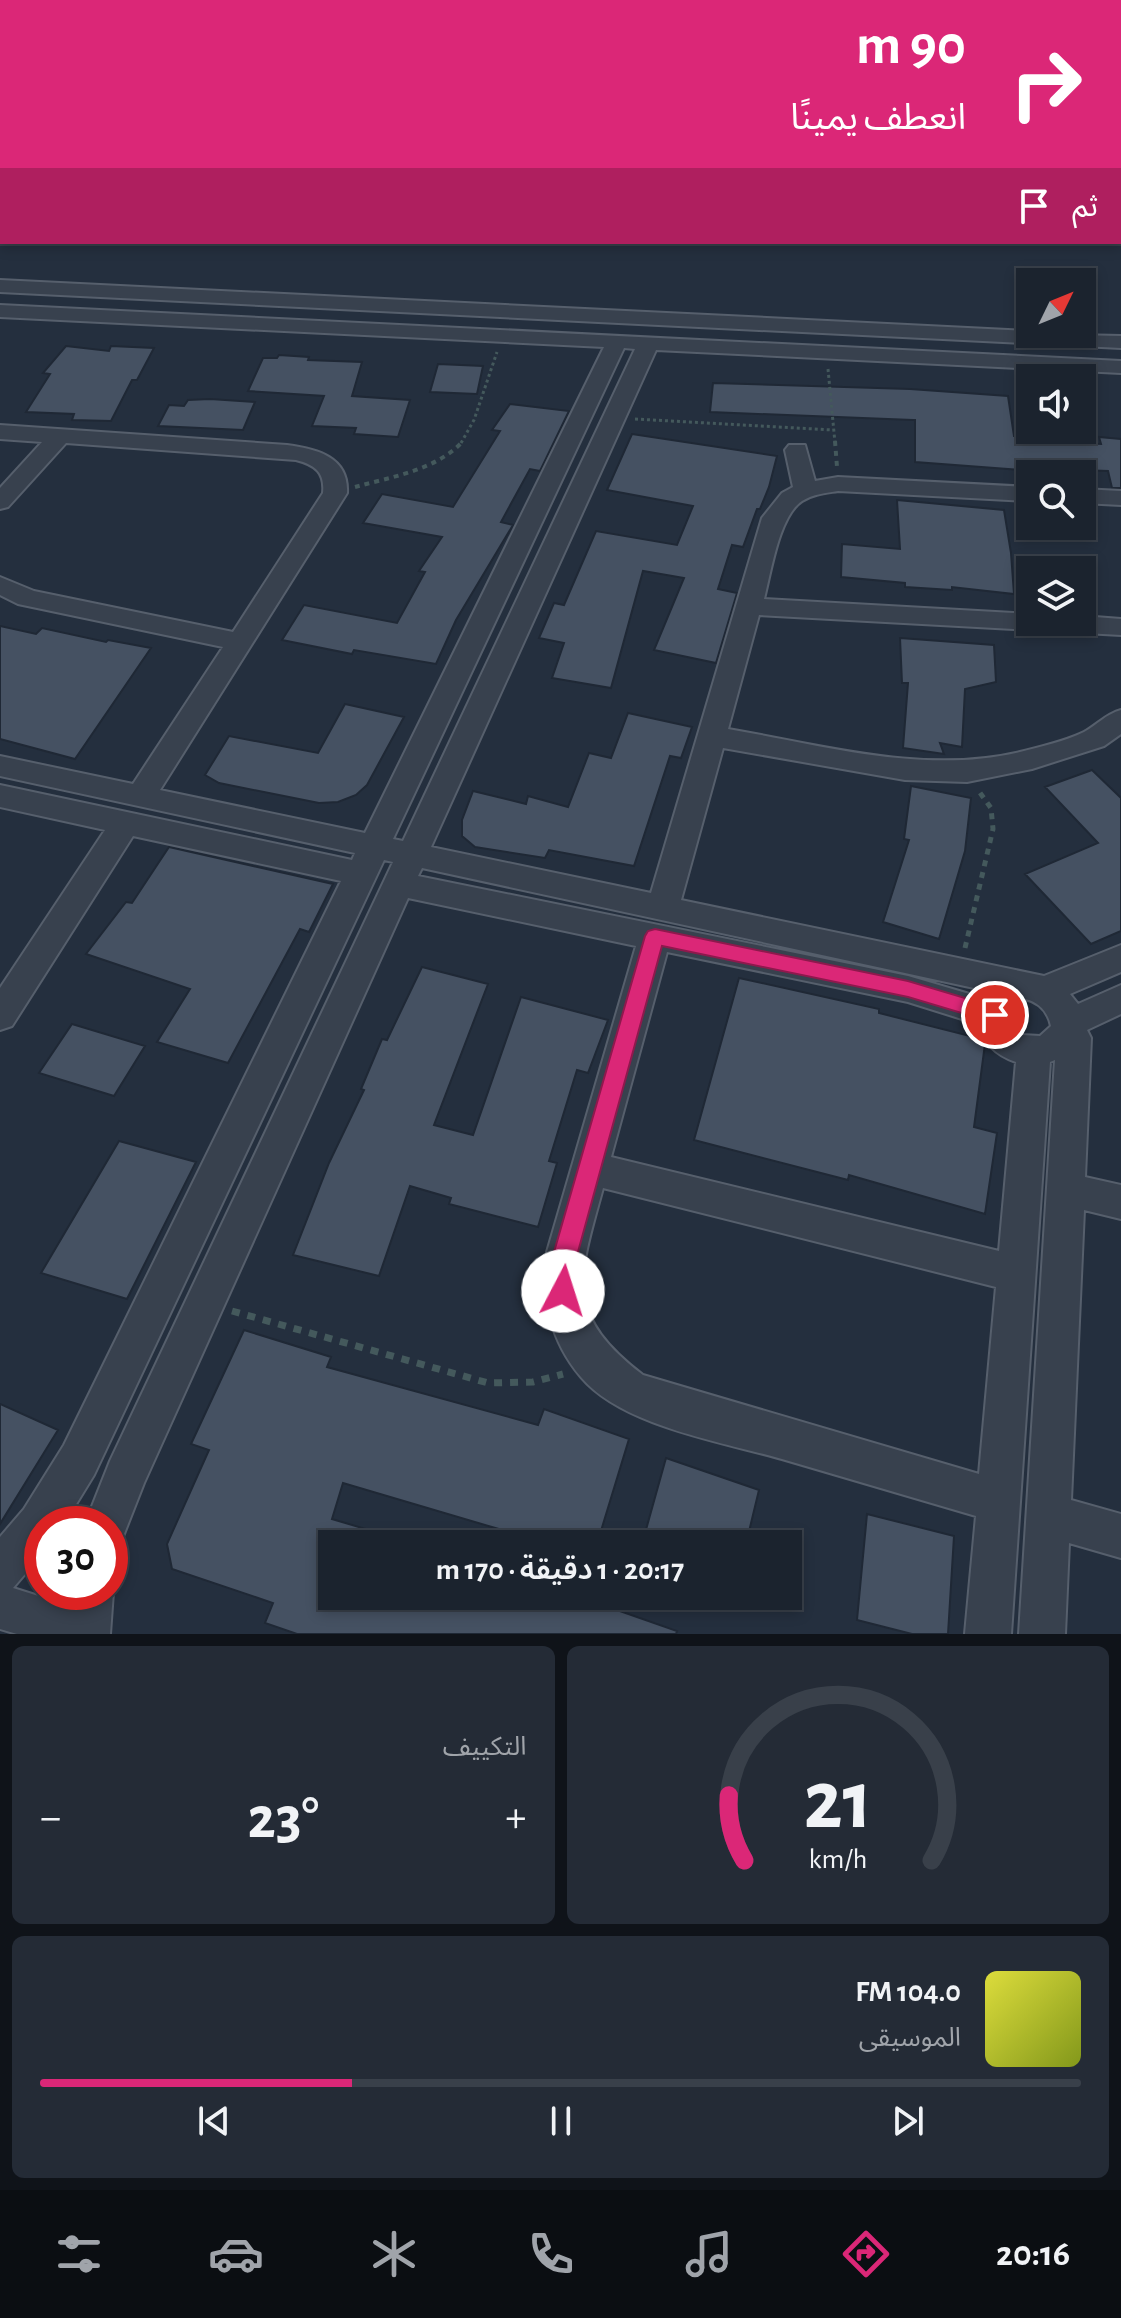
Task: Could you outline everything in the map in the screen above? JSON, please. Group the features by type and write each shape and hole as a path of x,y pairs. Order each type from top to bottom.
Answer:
{"street":[{"path":"0,286 1121,342"},
{"path":"3,314 1121,367"},
{"path":"561,493 612,417 632,343"},
{"path":"0,1571 39,1524 79,1460 368,860 508,604 632,343"},
{"path":"0,432 306,455 322,461 333,470 337,481 335,493 0,1016"},
{"path":"0,502 60,436"},
{"path":"797,450 805,490"},
{"path":"999,1501 671,1406 630,1391 596,1364 573,1329 563,1291 566,1252 748,606 780,507 805,490 838,484 1016,493"},
{"path":"1096,497 1121,498"},
{"path":"0,585 27,598 240,642"},
{"path":"114,1506 412,853 508,604"},
{"path":"748,606 1016,621"},
{"path":"1096,626 1121,627"},
{"path":"712,736 905,770 967,772 1009,765 1094,739 1121,720"},
{"path":"0,766 133,809 368,860 412,853 995,1015"},
{"path":"0,796 133,809"},
{"path":"398,884 659,922 959,973 1033,988 1070,1007 1075,1029 1042,1634"},
{"path":"1121,958 1001,996 995,1015 997,1024 1012,1042 1034,1051 1058,1051 1075,1029 1121,999"},
{"path":"988,1634 1034,1051"},
{"path":"252,1101 292,1111"},
{"path":"590,1168 1017,1274"},
{"path":"1066,1189 1121,1202"},
{"path":"1048,1515 1121,1536"},
{"path":"0,1606 87,1634 89,1610"}],"path":[{"path":"335,493 440,459 458,448 467,434 503,336"},
{"path":"827,352 838,484"},
{"path":"612,417 833,430"},
{"path":"959,973 993,829 991,808 967,772"},
{"path":"204,1303 488,1383 533,1382 596,1364"}],"building":[{"path":"66,346 109,351 111,346 154,348 137,380 132,380 111,421 72,420 74,414 26,412 50,374 43,373"},
{"path":"279,355 309,357 308,360 362,362 352,396 410,400 398,437 354,434 356,428 312,426 324,396 248,391 263,358 277,358"},
{"path":"438,364 483,366 477,394 430,392"},
{"path":"713,383 910,389 1008,396 1016,444 1101,444 1099,437 1121,439 1121,488 1112,488 1108,471 1096,471 1096,460 1016,460 1016,470 915,462 915,420 710,412"},
{"path":"188,400 255,402 243,430 158,426 169,405 184,406"},
{"path":"510,404 569,411 540,471 530,469 501,522 513,525 456,620 436,664 354,650 352,654 282,640 304,605 397,623 425,572 419,571 442,537 363,523 382,494 453,507 500,431 492,430"},
{"path":"632,434 777,456 760,509 757,509 743,547 732,545 718,589 737,593 716,663 654,650 684,578 643,571 611,688 552,678 564,643 539,638 554,603 564,605 596,531 677,545 693,506 607,490"},
{"path":"897,500 1004,510 1014,594 952,587 952,590 905,587 905,583 841,577 842,544 900,549"},
{"path":"0,626 36,634 42,628 151,648 75,759 0,739"},
{"path":"900,638 994,645 996,682 965,689 962,747 940,743 944,754 903,748 908,683 902,683"},
{"path":"345,704 404,717 367,785 356,795 338,802 319,803 219,783 205,775 229,736 318,753"},
{"path":"628,713 692,727 681,758 670,756 634,866 549,850 545,858 475,847 462,836 462,820 473,791 526,804 528,796 568,807 589,753 611,758"},
{"path":"1092,770 1121,798 1121,931 1091,944 1025,874 1098,843 1045,787"},
{"path":"911,786 971,798 965,851 939,939 883,922 909,840 904,839"},
{"path":"169,847 333,884 309,932 300,929 228,1063 157,1042 190,989 86,954 126,902 132,903"},
{"path":"422,967 488,984 434,1125 473,1135 521,997 608,1020 588,1073 577,1070 549,1161 557,1163 538,1227 449,1204 451,1198 410,1186 379,1276 293,1255 329,1163 364,1090 361,1089 382,1039 387,1040"},
{"path":"739,978 879,1009 879,1013 982,1039 985,1044 974,1127 997,1133 985,1214 849,1175 848,1180 694,1140"},
{"path":"72,1024 145,1046 114,1096 39,1073"},
{"path":"119,1141 196,1162 127,1299 41,1273"},
{"path":"244,1330 331,1357 327,1367 538,1425 544,1409 629,1439 601,1530 502,1530 343,1483 332,1519 369,1530 318,1530 318,1610 617,1610 677,1631 676,1634 297,1634 265,1623 273,1603 172,1569 167,1544 209,1450 191,1444"},
{"path":"0,1404 58,1430 0,1524"},
{"path":"666,1458 759,1490 749,1530 646,1530"},
{"path":"867,1514 954,1536 948,1634 912,1634 857,1620"}],"route":[{"path":"563,1291 566,1252 655,936 908,989 995,1015"}]}
